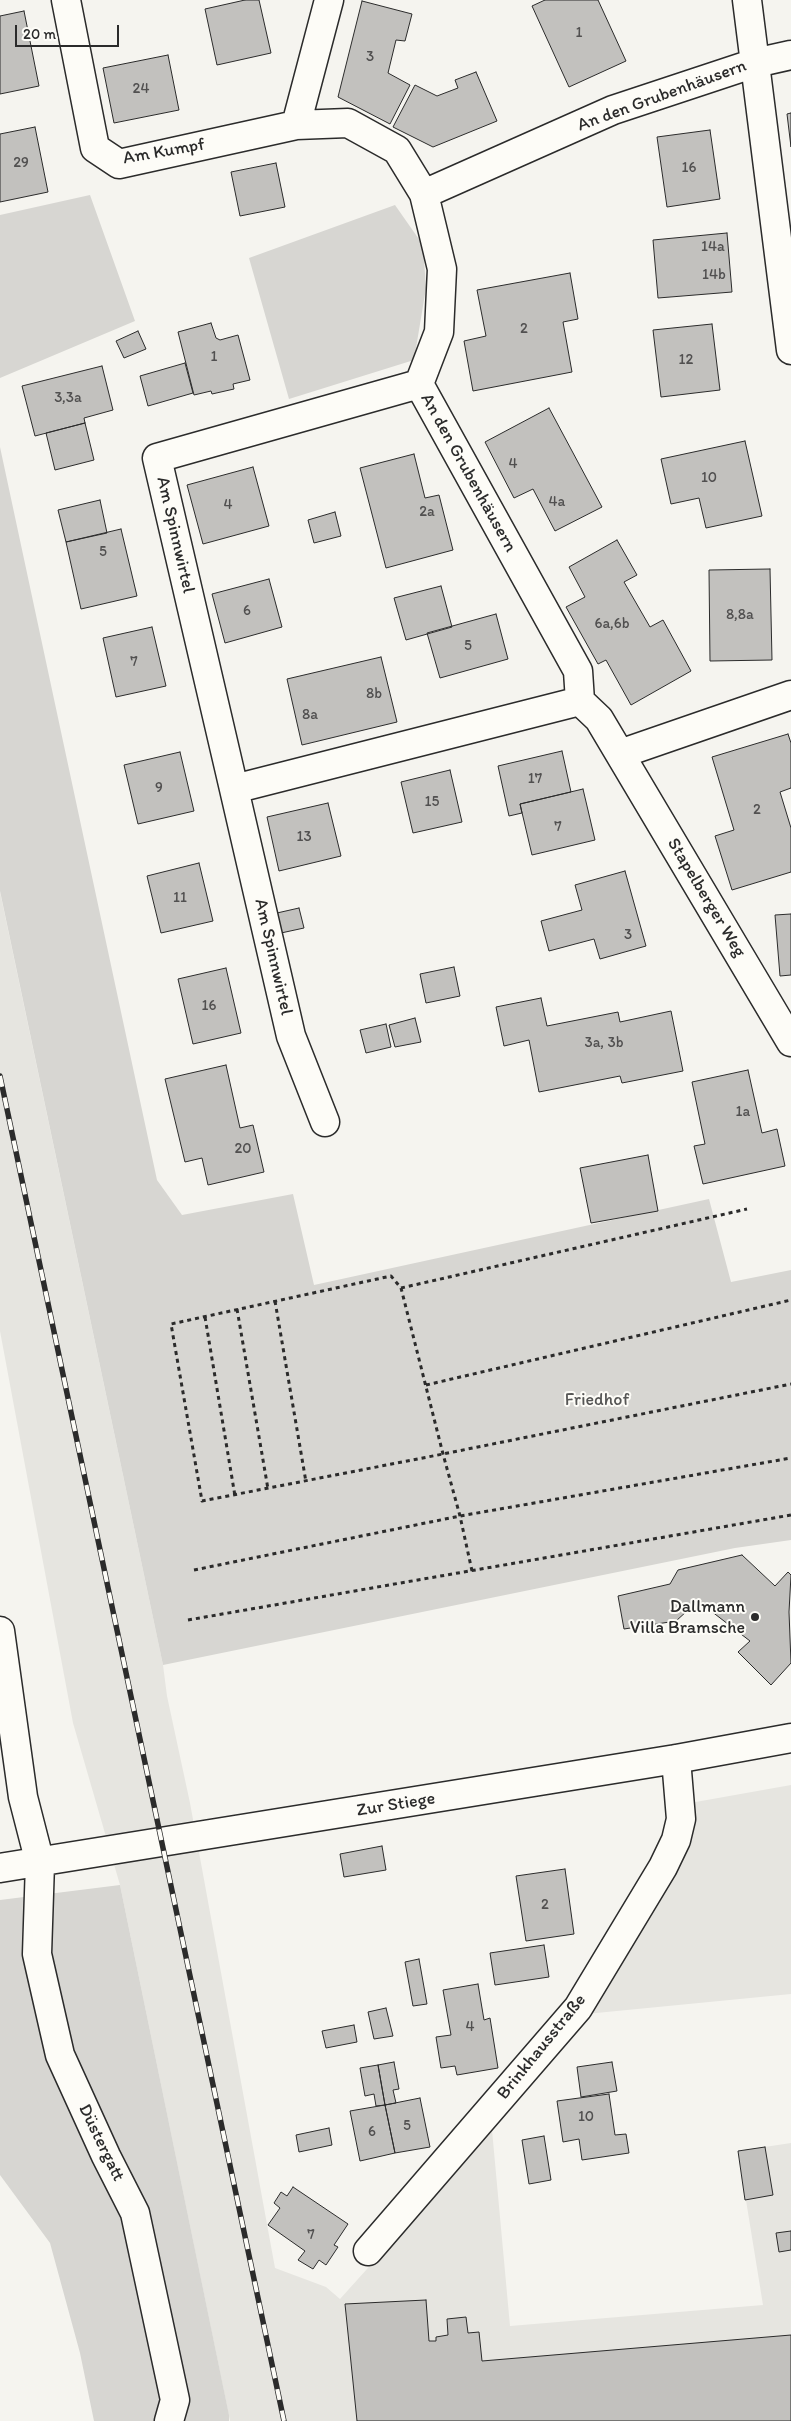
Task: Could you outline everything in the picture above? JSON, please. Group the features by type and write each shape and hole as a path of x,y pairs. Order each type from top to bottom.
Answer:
{"street":[{"name":"Am Kumpf","path":"66,0 95,148 119,164 296,125 348,123 397,150 424,194"},
{"path":"296,125 328,0"},
{"path":"747,0 755,63"},
{"name":"An den Grubenhäusern","path":"580,701 578,671 419,384 439,332 442,269 424,194 613,110 755,63 791,55"},
{"name":"An den Grubenhäusern","path":"755,63 791,350"},
{"name":"Am Spinnwirtel","path":"325,1122 291,1036 157,458 419,384"},
{"path":"234,789 580,701 599,719 620,754 791,696"},
{"name":"Stapelberger Weg","path":"620,754 791,1042"},
{"name":"Düstergatt","path":"0,1630 23,1798 40,1863 37,1954 60,2055 106,2156 135,2213 175,2400 169,2421"},
{"name":"Zur Stiege","path":"0,1868 676,1759 791,1738"},
{"name":"Brinkhausstraße","path":"368,2251 578,2008 663,1867 676,1840 681,1820 676,1759"}],"path":[{"path":"401,1288 747,1209"},
{"path":"472,1571 460,1516 443,1454 401,1288 391,1276 171,1324 202,1501 306,1482 443,1454 791,1384"},
{"path":"426,1385 791,1300"},
{"path":"275,1301 306,1482"},
{"path":"236,1309 268,1489"},
{"path":"205,1317 235,1496"},
{"path":"194,1570 460,1516 791,1458"},
{"path":"188,1620 791,1515"}],"shaded area":[{"path":"0,892 163,1665 167,1696 190,1803 275,2268 326,2287 340,2299 492,2130 510,2326 763,2305 738,2151 791,2143 791,2421 230,2421 120,1885 73,1723 0,1331"},
{"path":"791,1785 791,1994 586,2014 690,1803"}],"green space":[{"path":"90,195 135,321 0,378 0,215"},
{"path":"395,205 423,245 426,288 414,360 289,399 249,258"},
{"name":"Friedhof","path":"0,447 157,1180 182,1215 293,1194 314,1285 709,1199 731,1282 791,1270 791,1540 735,1548 163,1665 0,891"},
{"path":"120,1885 229,2421 94,2421 80,2353 50,2243 0,2175 0,1900"}],"building":[{"path":"245,0 259,0 271,53 217,65 205,9"},
{"path":"545,0 598,0 626,61 569,87 532,6"},
{"path":"362,1 412,14 405,41 396,40 388,73 410,85 390,124 338,97"},
{"path":"24,11 39,86 0,94 0,16"},
{"path":"168,55 179,110 114,123 103,68"},
{"path":"476,72 497,121 433,147 393,127 415,85 437,96 458,88 455,80"},
{"path":"791,113 791,147 787,114"},
{"path":"35,127 48,192 0,202 0,134"},
{"path":"710,130 720,199 667,207 657,137"},
{"path":"276,163 285,207 240,216 231,172"},
{"path":"727,233 732,292 658,298 653,240"},
{"path":"570,273 578,319 563,322 572,372 473,391 464,341 486,336 477,290"},
{"path":"211,323 216,338 220,340 238,335 250,380 233,384 234,389 212,394 211,391 194,395 178,332"},
{"path":"712,324 720,390 661,397 653,330"},
{"path":"138,331 146,349 124,358 116,341"},
{"path":"185,363 193,393 148,406 140,376"},
{"path":"102,366 113,410 84,418 85,423 35,436 22,386"},
{"path":"549,408 602,507 555,531 533,489 514,498 485,442"},
{"path":"85,423 94,460 55,470 46,433"},
{"path":"745,441 762,516 706,528 699,498 671,504 661,459"},
{"path":"414,454 425,498 439,495 453,550 386,568 360,468"},
{"path":"253,467 269,526 203,544 187,485"},
{"path":"100,500 107,533 66,542 58,510"},
{"path":"335,512 341,536 314,543 308,520"},
{"path":"121,529 137,596 81,609 66,542"},
{"path":"617,540 637,575 624,582 650,627 663,620 691,671 631,705 606,660 598,664 566,607 585,597 569,567"},
{"path":"770,569 772,660 710,661 709,570"},
{"path":"269,579 282,627 225,643 212,594"},
{"path":"441,586 452,627 406,640 394,598"},
{"path":"496,614 508,659 440,678 427,633"},
{"path":"152,627 166,686 116,697 103,638"},
{"path":"381,657 397,722 302,745 287,679"},
{"path":"788,734 791,743 791,788 780,792 791,828 791,872 732,890 715,836 734,830 712,757"},
{"path":"562,751 571,792 520,804 522,813 509,816 498,766"},
{"path":"180,752 194,811 138,824 124,765"},
{"path":"450,770 462,822 413,833 401,782"},
{"path":"583,789 595,840 532,855 520,804"},
{"path":"328,803 341,856 279,871 267,817"},
{"path":"199,863 213,921 161,933 147,876"},
{"path":"625,871 646,946 600,959 594,939 549,951 541,921 582,910 575,885"},
{"path":"299,908 304,928 281,933 277,913"},
{"path":"791,914 791,975 780,976 775,915"},
{"path":"454,967 460,996 426,1003 420,974"},
{"path":"226,968 241,1033 193,1044 178,979"},
{"path":"541,998 547,1026 618,1012 620,1022 671,1011 683,1071 622,1083 620,1076 539,1092 529,1040 504,1046 496,1007"},
{"path":"415,1018 421,1042 395,1047 389,1025"},
{"path":"386,1024 391,1047 366,1053 360,1030"},
{"path":"226,1065 240,1128 253,1125 264,1172 208,1185 202,1158 185,1162 165,1079"},
{"path":"748,1070 762,1133 777,1129 785,1166 703,1184 694,1146 705,1144 692,1082"},
{"path":"648,1155 658,1211 591,1223 580,1168"},
{"name":"Dallmann Villa Bramsche","path":"742,1555 775,1586 788,1572 791,1575 789,1612 791,1663 771,1685 738,1652 750,1641 698,1601 676,1621 624,1629 618,1596 670,1584 678,1570"},
{"path":"382,1846 386,1870 344,1877 340,1854"},
{"path":"565,1869 574,1934 526,1941 516,1876"},
{"path":"544,1945 549,1977 495,1985 490,1953"},
{"path":"419,1959 427,2004 413,2006 405,1962"},
{"path":"478,1984 484,2020 490,2018 498,2068 457,2075 455,2066 441,2068 436,2037 451,2035 443,1990"},
{"path":"386,2008 393,2036 374,2039 368,2012"},
{"path":"354,2025 357,2042 326,2048 322,2031"},
{"path":"394,2062 399,2089 393,2090 396,2103 385,2105 378,2065"},
{"path":"612,2062 617,2091 581,2097 577,2067"},
{"path":"378,2065 385,2105 376,2106 374,2094 365,2096 360,2068"},
{"path":"609,2094 615,2135 626,2134 629,2153 582,2160 579,2139 563,2142 557,2101"},
{"path":"420,2098 430,2147 395,2153 385,2105"},
{"path":"385,2105 395,2153 360,2161 350,2111"},
{"path":"329,2128 332,2145 299,2152 296,2135"},
{"path":"544,2136 551,2180 529,2184 522,2140"},
{"path":"765,2147 773,2195 745,2200 738,2151"},
{"path":"293,2187 348,2224 334,2245 338,2247 326,2265 319,2260 313,2269 298,2260 305,2251 268,2225 280,2208 274,2203 281,2192 287,2196"},
{"path":"791,2231 791,2250 779,2252 776,2233"},
{"path":"426,2300 429,2341 436,2341 436,2337 448,2335 447,2319 466,2317 468,2333 479,2332 482,2361 791,2335 791,2421 357,2421 345,2304"}],"railway":[{"path":"0,1076 284,2421"}],"place":[{"name":"Dallmann Villa Bramsche","path":"755,1617"}]}
